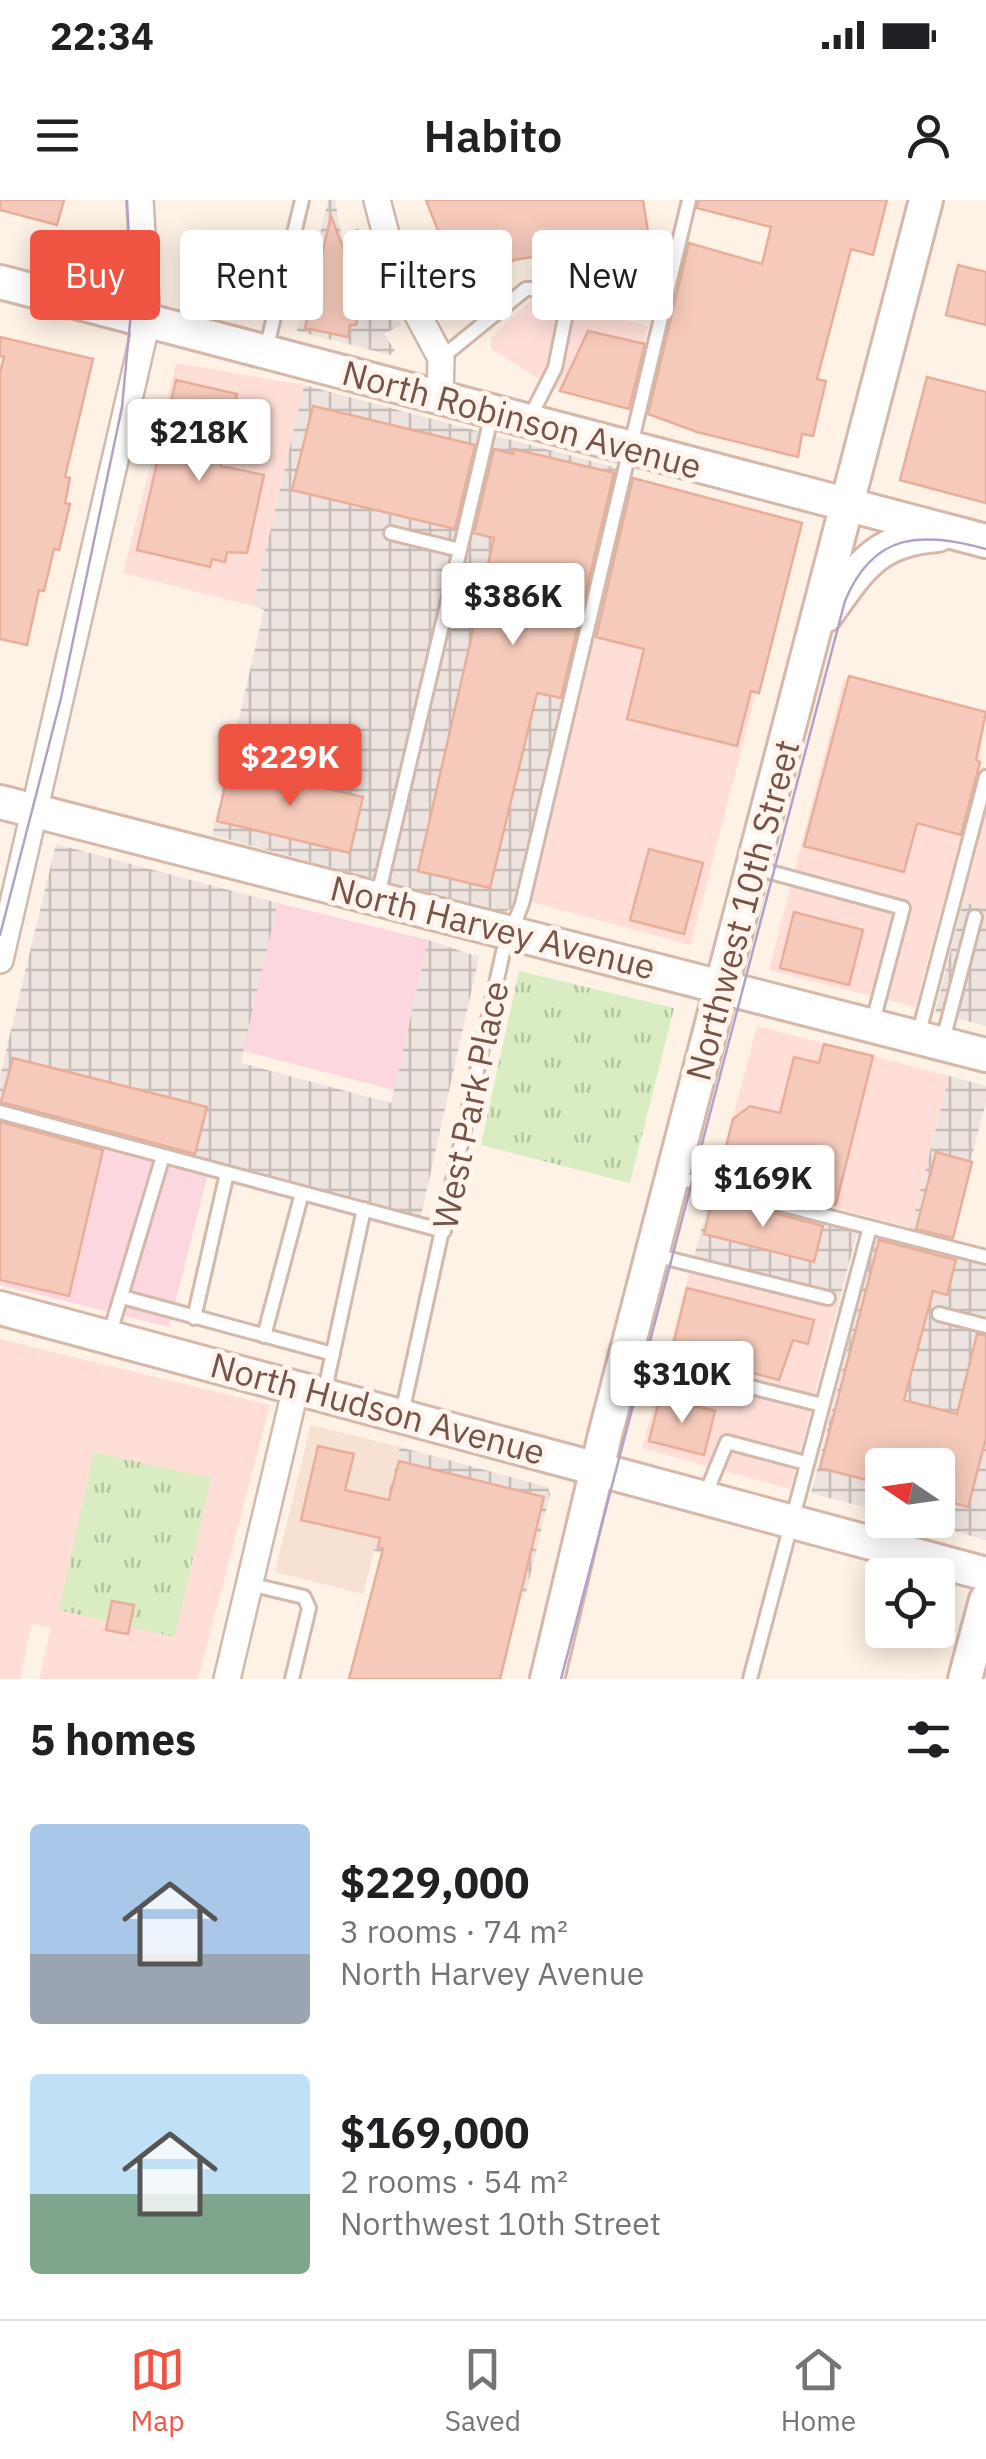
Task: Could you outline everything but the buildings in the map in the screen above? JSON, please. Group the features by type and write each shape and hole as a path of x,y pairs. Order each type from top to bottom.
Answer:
{"street":[{"path":"0,960 147,321 140,200"},
{"path":"377,200 397,276 441,358 440,398"},
{"name":"Northwest 10th Street","path":"547,1679 597,1467 926,200"},
{"name":"North Robinson Avenue","path":"0,282 972,538"},
{"path":"814,630 857,572 882,548 916,536 972,538"},
{"name":"North Harvey Avenue","path":"0,802 986,1055"},
{"name":"North Hudson Avenue","path":"0,1308 986,1574"},
{"path":"227,1679 249,1584 310,1390"},
{"path":"965,1679 986,1600"}],"lane":[{"path":"266,352 302,200"},
{"name":"West Park Place","path":"402,1414 510,932 522,904 689,200"},
{"path":"441,358 526,290 532,290"},
{"path":"528,421 555,368 565,320"},
{"path":"378,898 492,412"},
{"path":"391,533 460,550"},
{"path":"930,1040 951,911 986,777"},
{"path":"752,867 902,908 872,1025"},
{"path":"930,1040 980,918 951,911"},
{"path":"0,1112 444,1230"},
{"path":"108,1336 163,1156"},
{"path":"194,1318 227,1173"},
{"path":"672,1177 986,1257"},
{"path":"264,1336 302,1193"},
{"path":"310,1390 333,1354 364,1210"},
{"path":"750,1679 870,1227"},
{"path":"652,1255 828,1298"},
{"path":"122,1298 333,1354"},
{"path":"940,1314 986,1326"},
{"path":"626,1356 822,1405"},
{"path":"704,1498 727,1442 806,1464"},
{"path":"249,1584 304,1597 310,1608 292,1679"}],"shaded area":[{"path":"328,200 335,200 343,237 343,320 398,320 401,325 384,334 395,351 390,355 297,331 300,320 323,320 321,230"},
{"path":"532,299 532,320 623,320 648,326 629,409 553,388 491,349 491,338"},
{"path":"176,363 304,385 253,606 123,573"},
{"path":"304,385 617,468 512,907 504,914 212,835 264,610 253,606"},
{"path":"629,482 798,530 691,945 531,902"},
{"path":"844,679 986,714 979,765 986,768 986,908 963,902 978,846 960,840 915,1007 769,970"},
{"path":"56,844 278,903 241,1063 391,1103 428,940 479,957 420,1220 0,1108 0,1076"},
{"path":"963,902 986,908 986,1026 935,1012"},
{"path":"278,903 428,940 394,1090 243,1051"},
{"path":"757,1026 949,1076 911,1228 717,1176"},
{"path":"949,1076 986,1086 986,1102 946,1254 986,1265 986,1540 955,1532 955,1448 865,1448 865,1507 811,1493 876,1236 907,1243"},
{"path":"0,1117 208,1173 169,1327 0,1285"},
{"path":"711,1194 857,1233 839,1301 692,1264"},
{"path":"692,1264 839,1301 790,1489 642,1448"},
{"path":"0,1339 270,1405 198,1679 39,1679 51,1628 32,1623 20,1679 0,1679"},
{"path":"311,1425 400,1447 363,1594 275,1572"},
{"path":"400,1447 548,1487 550,1494 526,1593 374,1551"}],"green space":[{"path":"519,971 674,1008 630,1183 481,1145"},
{"path":"94,1452 211,1478 175,1637 59,1610"}],"tram line":[{"path":"0,935 61,698 122,407 132,302 127,200"},
{"path":"561,1679 845,601 870,561 902,542 941,540 986,549"}]}
